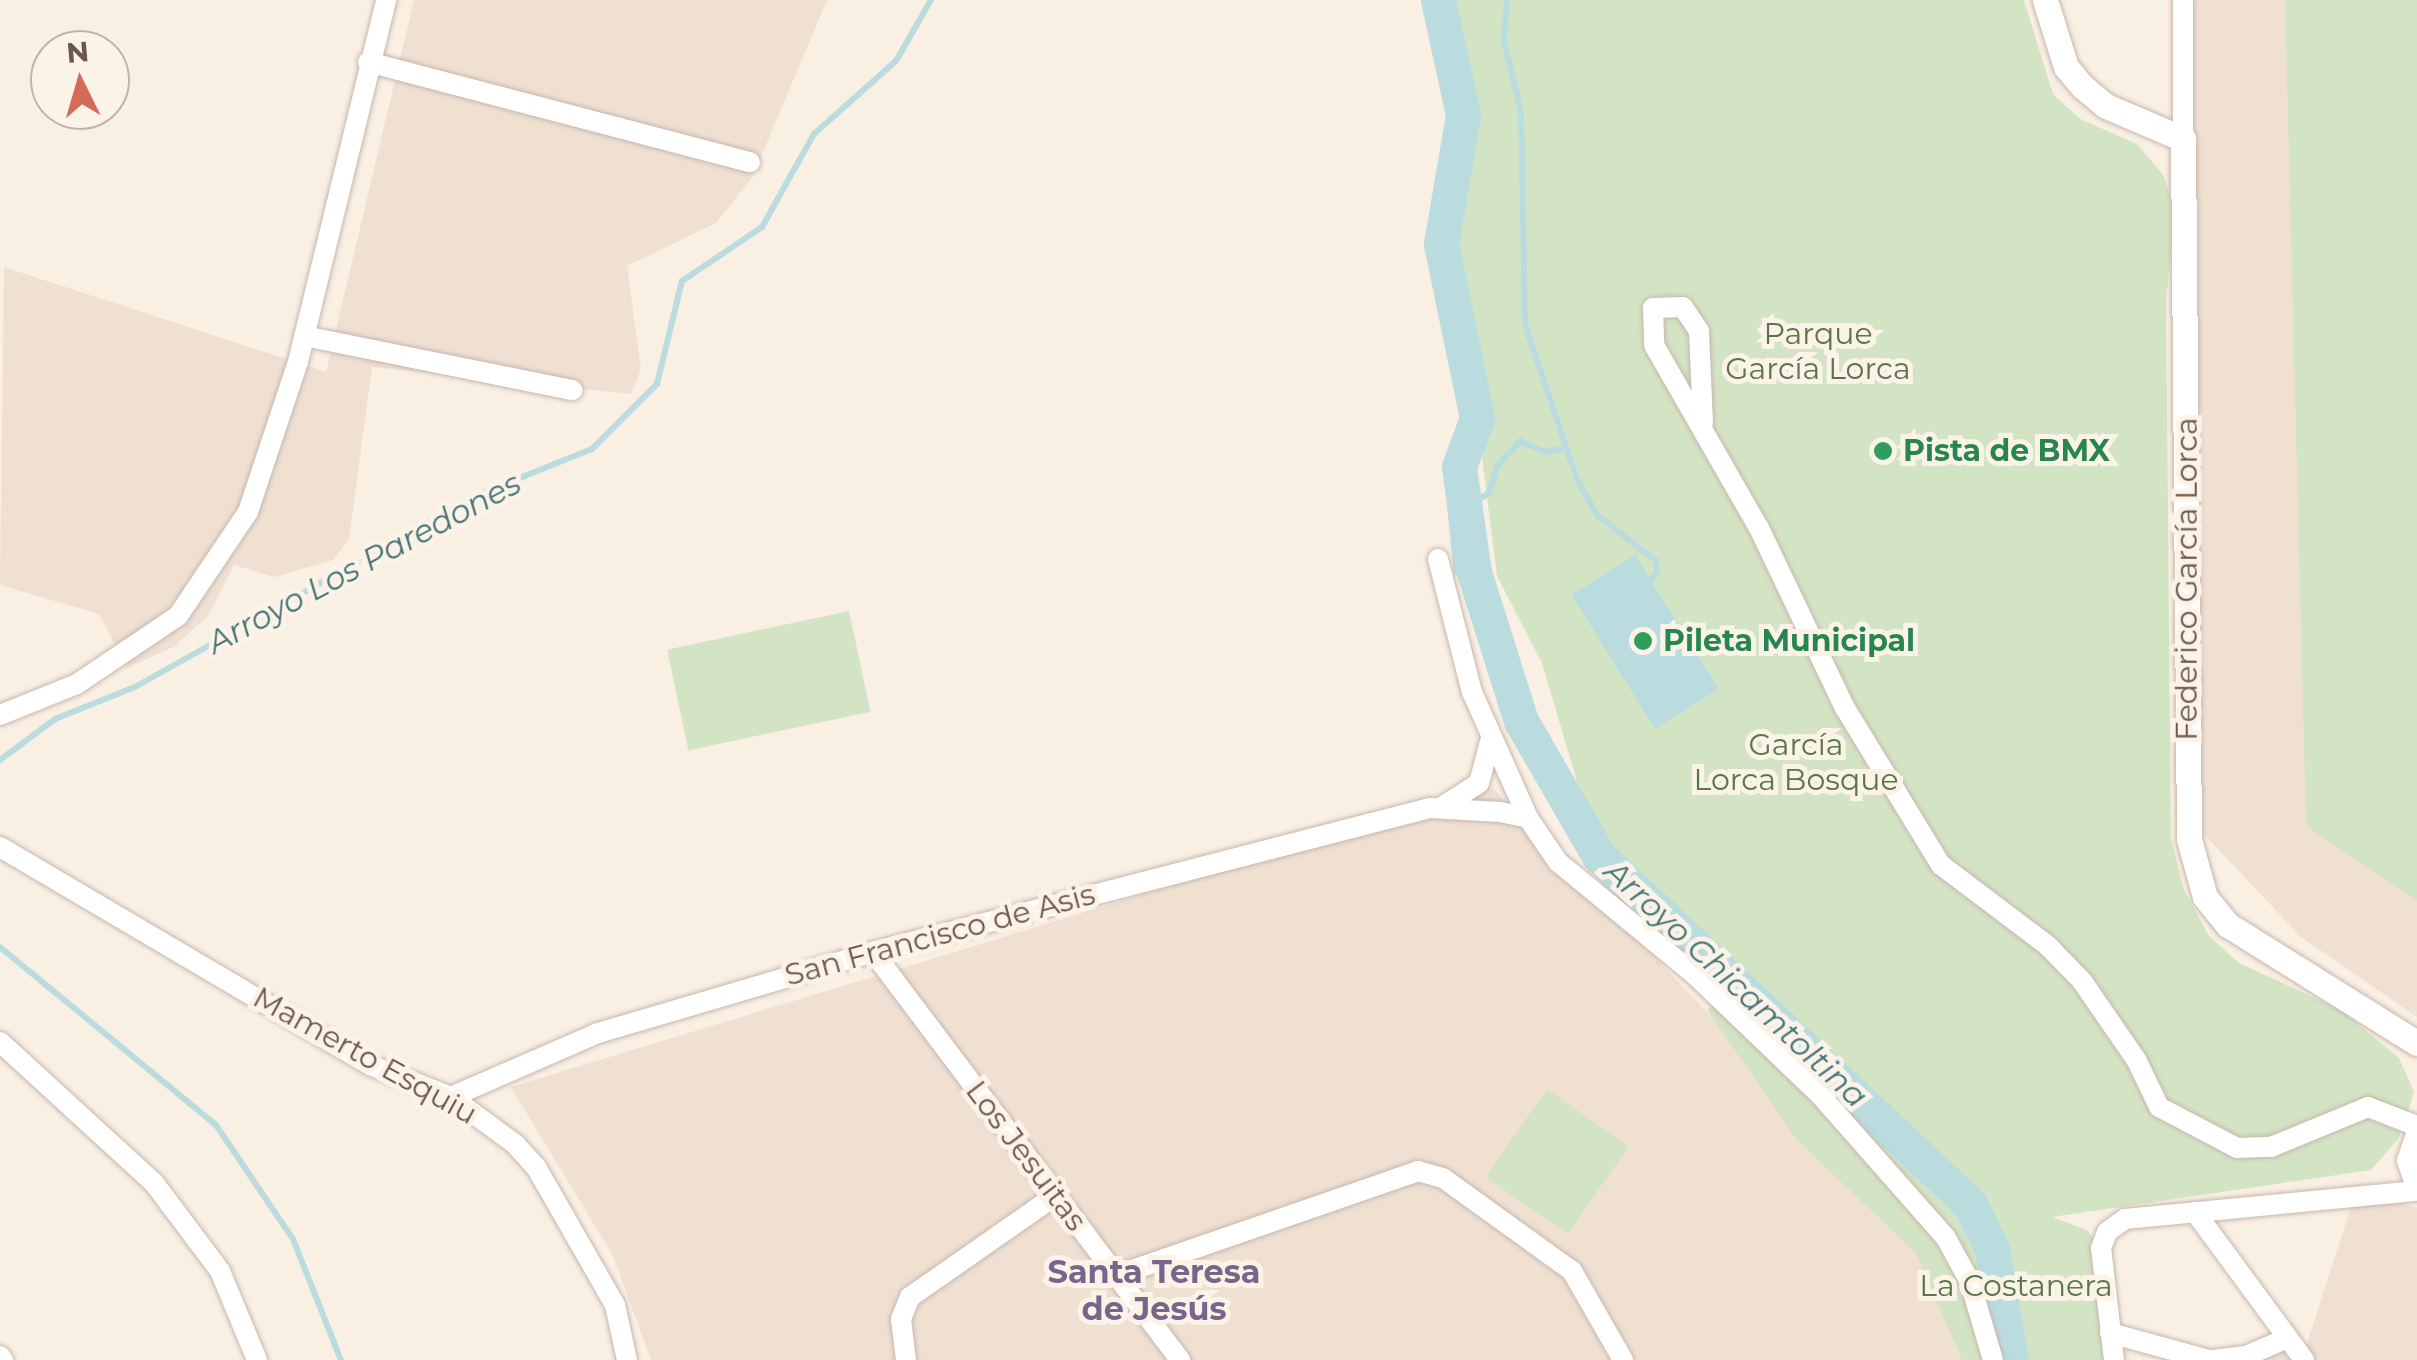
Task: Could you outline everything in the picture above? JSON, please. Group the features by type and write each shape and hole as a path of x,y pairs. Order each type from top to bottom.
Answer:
{"street":[{"path":"0,715 77,684 178,616 248,512 304,336 386,0"},
{"path":"2045,0 2066,66 2084,86 2106,106 2183,139"},
{"name":"Federico García Lorca","path":"2183,0 2194,867 2204,897 2228,925 2417,1043"},
{"path":"368,62 750,162"},
{"path":"1703,423 1703,348 1683,307 1653,308 1654,345 1703,423 1844,708 1940,865 2048,946 2082,981 2137,1061 2159,1107 2237,1148 2271,1147 2368,1107 2417,1126"},
{"path":"304,336 572,390"},
{"path":"1438,558 1449,622 1492,736 1528,818 1558,862 1694,974 1821,1096 1946,1238 1970,1282 1992,1360"},
{"name":"San Francisco de Asis","path":"452,1097 598,1033 873,952 1440,808 1479,783 1492,736"},
{"name":"San Francisco de Asis","path":"1440,808 1528,818"},
{"name":"Mamerto Esquiu","path":"2,847 370,1065 452,1097 536,1167 614,1305 627,1360"},
{"name":"Los Jesuitas","path":"873,952 1180,1360"},
{"path":"0,1042 154,1183 220,1271 257,1360"},
{"path":"2417,1137 2409,1160 2417,1183"},
{"path":"1118,1275 1418,1171 1457,1188 1572,1271 1624,1360"},
{"path":"2114,1360 2101,1248 2107,1232 2125,1219 2417,1191"},
{"path":"906,1360 902,1318 910,1297 1056,1196"},
{"path":"2195,1212 2269,1307 2283,1340 2304,1360"},
{"path":"2110,1333 2211,1360 2246,1356 2283,1340"}],"shaded area":[{"path":"414,0 827,0 753,176 716,223 627,266 641,369 631,394 372,367 349,539 333,560 274,577 234,565 208,616 173,647 127,668 99,614 0,585 4,267 326,372"},
{"path":"2181,0 2300,0 2417,876 2417,1017 2301,937 2186,815"},
{"path":"1493,788 1705,1010 1907,1206 1969,1360 651,1360 613,1256 511,1087"},
{"path":"2357,1188 2417,1208 2417,1360 2161,1360 2170,1352 2305,1350"}],"green space":[{"name":"Parque García Lorca","path":"1438,0 2024,0 2053,94 2080,119 2137,144 2164,176 2175,216 2166,299 2171,837 2183,888 2209,936 2239,963 2341,1010 2399,1058 2414,1092 2399,1138 2371,1170 2052,1217 2087,1230 2101,1248 2114,1360 1962,1360 1916,1253 1797,1140 1707,1010 1738,988 1778,1008 1599,856 1542,663 1497,576 1477,418 1441,244 1463,115"},
{"path":"2285,0 2417,0 2417,901 2306,826"},
{"path":"849,611 870,712 688,750 667,650"},
{"path":"1547,1089 1629,1146 1568,1234 1486,1177"}],"water":[{"path":"1443,467 1472,468 1487,570 1454,575"},
{"name":"Pileta Municipal","path":"1635,555 1719,689 1655,729 1571,595"}],"waterway":[{"name":"Arroyo Los Paredones","path":"0,760 55,719 135,687 475,496 592,449 657,384 682,281 762,227 814,134 896,61 931,0"},
{"name":"Arroyo Chicamtoltina","path":"1438,0 1463,115 1441,244 1477,418 1459,467 1474,572 1521,721 1599,856 1970,1204 1992,1249 2011,1360"},
{"path":"1507,0 1504,40 1521,111 1525,324 1577,479 1597,515 1656,561 1657,573 1647,583"},
{"path":"1472,504 1489,493 1498,465 1520,441 1546,452 1565,448"},
{"name":"Arroyo Los Paredones","path":"0,947 216,1125 293,1239 341,1360"}],"place":[{"name":"Pista de BMX","path":"1883,451"},
{"name":"Pileta Municipal","path":"1643,641"}],"district":[{"name":"Santa Teresa de Jesús","path":"1154,1292"}],"park label":[{"name":"García Lorca Bosque","path":"1796,762"},
{"name":"La Costanera","path":"2016,1286"}]}
